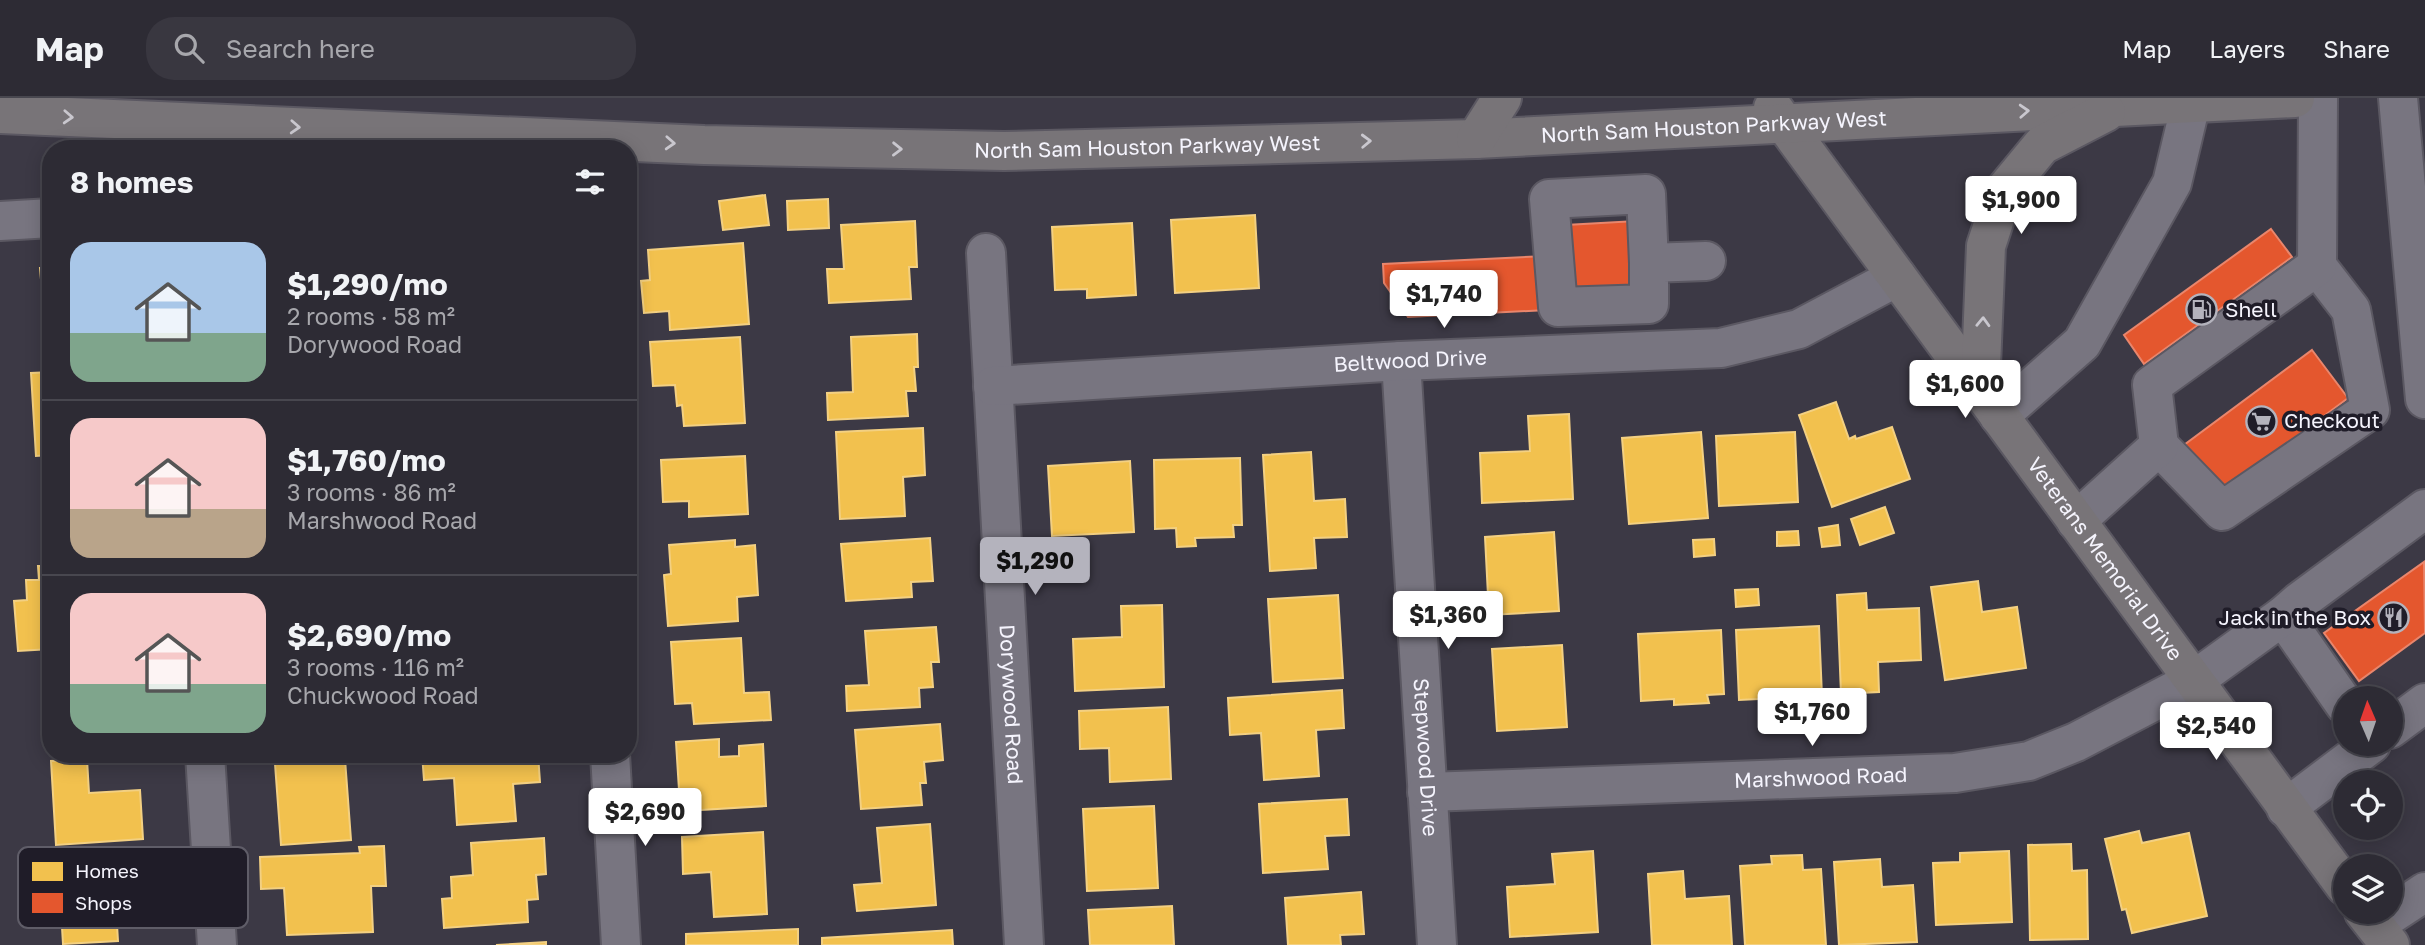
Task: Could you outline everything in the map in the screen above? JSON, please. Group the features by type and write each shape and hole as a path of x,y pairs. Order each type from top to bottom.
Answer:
{"main road":[{"path":"1476,139 1502,98"},
{"path":"1936,98 1945,104 1976,113"},
{"name":"North Sam Houston Parkway West","path":"637,142 1004,151 1476,139 1775,111 1976,113 2295,98"},
{"path":"1990,403 1986,246 2004,191 2042,145 2115,107"},
{"name":"Veterans Memorial Drive","path":"1775,111 2333,870"},
{"name":"North Sam Houston Parkway West","path":"0,114 590,140"}],"street":[{"path":"2317,265 2152,385 2159,446 2222,511 2370,410 2351,310 2317,265 2318,98"},
{"path":"2398,98 2425,399"},
{"path":"1990,403 2082,343 2172,183 2191,103"},
{"path":"0,221 42,219"},
{"name":"Dorywood Road","path":"986,253 1024,945"},
{"path":"1649,263 1706,261"},
{"name":"Beltwood Drive","path":"993,386 1401,361 1721,348 1799,329 1897,277"},
{"name":"Stepwood Drive","path":"1401,361 1437,945"},
{"path":"2076,521 2159,446"},
{"name":"Marshwood Road","path":"1427,792 1955,773 2029,761 2076,742 2193,681 2425,509"},
{"path":"2283,616 2333,688"},
{"path":"2403,719 2425,703"},
{"path":"2286,808 2355,756"},
{"path":"206,763 211,847"},
{"path":"611,763 621,945"},
{"path":"2376,927 2425,892"}],"building: Homes":[{"path":"765,195 769,225 723,230 719,201"},
{"path":"828,199 829,228 788,230 787,201"},
{"path":"1255,215 1259,288 1175,293 1171,220"},
{"path":"915,221 917,267 909,267 911,299 829,303 827,269 844,269 841,225"},
{"path":"1132,223 1136,295 1087,298 1087,289 1055,290 1052,227"},
{"path":"743,243 749,324 670,330 669,311 644,313 641,281 650,280 648,250"},
{"path":"917,334 918,367 914,367 916,391 906,391 908,416 828,420 827,393 853,392 851,337"},
{"path":"740,337 745,423 684,426 682,405 677,406 675,385 653,386 650,342"},
{"path":"42,372 42,456 36,456 31,373"},
{"path":"1836,402 1849,439 1892,427 1910,479 1832,507 1799,415"},
{"path":"1569,414 1573,499 1482,503 1480,453 1530,451 1528,416"},
{"path":"923,428 925,475 903,477 905,516 840,519 836,432"},
{"path":"1701,432 1708,518 1629,524 1622,438"},
{"path":"1795,432 1798,502 1719,506 1716,436"},
{"path":"1311,452 1314,501 1345,499 1347,537 1314,538 1316,568 1270,571 1263,455"},
{"path":"745,456 748,514 689,517 689,501 663,502 661,460"},
{"path":"1240,458 1242,525 1233,525 1234,537 1195,538 1196,546 1177,547 1176,528 1155,529 1154,460"},
{"path":"1130,461 1134,532 1052,536 1048,466"},
{"path":"1885,507 1894,533 1860,545 1851,519"},
{"path":"1838,525 1840,545 1822,547 1819,528"},
{"path":"1798,531 1799,545 1777,546 1777,532"},
{"path":"1554,532 1559,611 1489,615 1485,537"},
{"path":"930,538 933,581 911,582 912,597 846,601 841,544"},
{"path":"1714,539 1715,555 1694,557 1693,540"},
{"path":"735,540 735,547 755,545 758,595 737,597 738,621 668,626 664,575 671,574 669,545"},
{"path":"38,566 42,566 42,650 18,651 14,601 27,600 26,580 39,580"},
{"path":"1978,581 1982,612 2017,607 2026,668 1945,680 1931,587"},
{"path":"1758,589 1759,605 1736,607 1735,590"},
{"path":"1866,593 1867,610 1919,608 1921,660 1878,662 1879,692 1841,694 1837,595"},
{"path":"1338,595 1343,678 1273,682 1268,599"},
{"path":"1162,605 1164,687 1075,691 1073,639 1122,637 1121,606"},
{"path":"1819,626 1822,696 1739,700 1736,630"},
{"path":"936,627 939,662 931,662 933,687 919,688 920,707 847,711 846,686 869,685 865,631"},
{"path":"1721,630 1724,694 1707,695 1709,703 1674,705 1674,699 1641,701 1638,634"},
{"path":"741,638 744,693 769,692 771,720 694,724 692,703 675,704 671,642"},
{"path":"1562,645 1567,727 1497,731 1492,649"},
{"path":"1342,690 1344,728 1316,730 1319,776 1264,780 1261,733 1230,735 1228,698"},
{"path":"1168,707 1171,779 1110,782 1109,748 1080,749 1079,711"},
{"path":"940,724 943,760 924,762 926,783 920,783 922,805 861,809 855,730"},
{"path":"719,739 719,757 739,756 739,746 763,744 766,806 685,811 684,790 679,790 676,742"},
{"path":"51,763 87,763 89,793 140,790 143,839 56,845"},
{"path":"345,763 351,840 281,845 275,764"},
{"path":"423,763 539,763 540,782 513,784 516,821 457,825 454,778 424,780"},
{"path":"1347,799 1349,835 1325,836 1328,869 1263,873 1259,804"},
{"path":"1154,806 1158,888 1087,891 1083,809"},
{"path":"930,824 936,905 857,911 854,885 882,883 877,828"},
{"path":"2139,831 2142,843 2189,833 2207,916 2132,933 2126,909 2122,910 2105,839"},
{"path":"763,832 767,914 714,917 711,872 683,874 682,837"},
{"path":"544,838 546,874 536,875 538,899 527,900 528,922 444,928 442,899 452,898 451,877 473,875 471,843"},
{"path":"2071,844 2072,871 2087,870 2088,939 2030,940 2028,845"},
{"path":"384,846 386,886 371,886 373,932 287,935 284,888 261,889 260,857 360,853 359,847"},
{"path":"1593,851 1598,932 1510,937 1507,887 1555,884 1552,854"},
{"path":"2009,851 2012,922 1936,925 1933,863 1960,862 1960,853"},
{"path":"1802,855 1803,870 1821,869 1826,945 1745,945 1740,866 1772,864 1771,856"},
{"path":"1880,859 1882,887 1913,885 1917,942 1839,945 1834,862"},
{"path":"1683,871 1685,899 1729,896 1732,945 1652,945 1648,874"},
{"path":"1361,892 1364,934 1340,935 1341,945 1288,945 1285,898"},
{"path":"1172,906 1174,945 1090,945 1088,910"},
{"path":"62,928 117,928 118,941 63,944"},
{"path":"798,929 798,945 686,945 686,934"},
{"path":"952,930 953,945 822,945 822,938"},
{"path":"546,942 546,945 496,945"}],"building: Shops":[{"path":"1636,221 1641,291 1570,296 1566,225"},
{"path":"2271,229 2292,257 2144,364 2124,335"},
{"path":"1545,256 1547,310 1408,317 1384,283 1383,264"},
{"path":"2312,350 2348,398 2221,493 2184,445"},
{"path":"2424,562 2425,633 2359,681 2324,633"}],"place":[{"name":"Shell","path":"2202,310"},
{"name":"Checkout","path":"2261,421"},
{"name":"Jack in the Box","path":"2394,618"}]}
